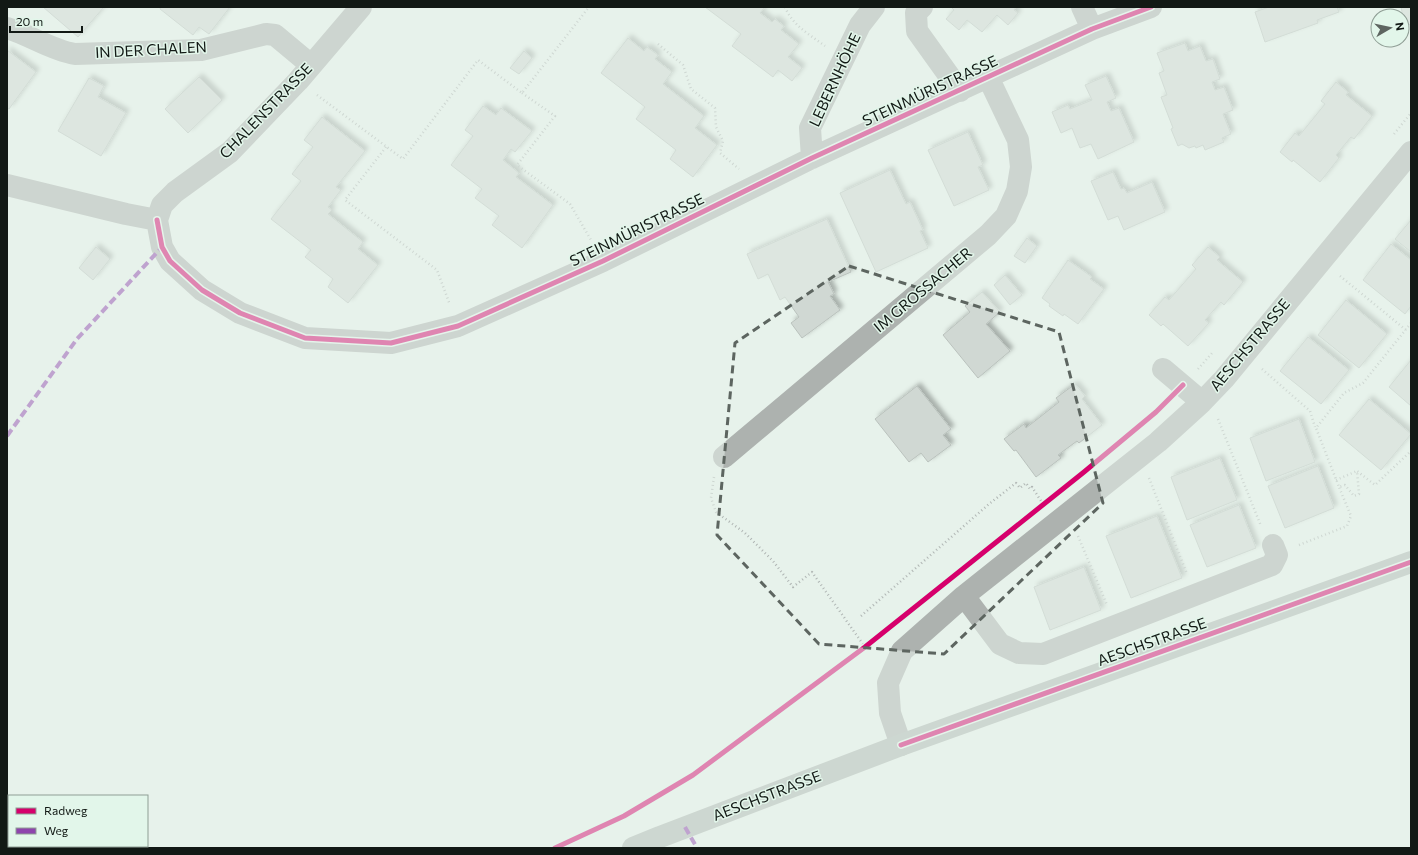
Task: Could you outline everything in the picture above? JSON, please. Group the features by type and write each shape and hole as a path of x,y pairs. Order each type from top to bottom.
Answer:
{"main road":[{"name":"AESCHSTRASSE","path":"633,848 901,745 1411,562"}],"street":[{"name":"CHALENSTRASSE","path":"157,220 162,205 175,192 230,152 305,73 361,7"},
{"name":"LEBERNHÖHE","path":"812,158 810,128 860,25 874,7"},
{"path":"922,7 916,13 917,31 960,91"},
{"path":"1082,7 1092,30"},
{"name":"STEINMÜRISTRASSE","path":"157,220 162,246 170,261 202,290 240,313 305,338 391,343 458,326 603,261 812,158 1092,30 1151,7"},
{"name":"IN DER CHALEN","path":"7,28 18,31 63,52 75,54 201,50 266,34 275,35 305,73"},
{"name":"IM GROSSACHER","path":"724,457 988,235 1006,216 1018,191 1021,167 1018,140 988,77"},
{"name":"AESCHSTRASSE","path":"901,745 890,713 888,683 902,651 964,596 1158,442 1202,402 1224,379 1411,152"},
{"path":"7,185 126,214 157,220"},
{"path":"1163,369 1202,402"},
{"path":"964,596 1000,644 1019,653 1043,654 1272,565 1277,555 1268,537"}],"path":[{"path":"522,93 588,7"},
{"path":"785,7 790,18 802,29"},
{"path":"658,44 684,65 691,89 716,108 716,126 723,141 720,153 758,184"},
{"path":"305,73 386,147 403,159 478,60 555,116 517,165 570,204 580,220"},
{"path":"386,147 345,200 437,270 458,326"},
{"path":"1322,261 1406,330"},
{"path":"1316,428 1344,392 1363,383 1411,323"},
{"path":"1244,354 1310,411 1336,480 1352,516 1347,526 1301,544"},
{"path":"1218,419 1268,537"},
{"path":"1357,471 1375,484 1411,451"},
{"path":"724,457 713,479 711,498 716,512 745,533 773,562 793,587 812,572 865,648"},
{"path":"1336,480 1357,471"},
{"path":"1339,487 1345,485 1354,496 1358,494 1357,471"},
{"path":"1151,482 1185,567"},
{"path":"861,616 989,504 1016,483 1020,488 1026,483 1030,489 1032,487 1044,504"},
{"path":"1078,536 1107,604"}],"highlighted area":[{"path":"849,266 1059,332 1103,503 944,654 819,644 717,535 735,343"}],"building":[{"path":"43,7 104,7 78,37"},
{"path":"161,7 230,7 209,34 199,27 193,35 160,9"},
{"path":"705,7 765,7 760,13 772,22 775,19 784,26 781,30 799,44 788,57 802,68 792,81 778,70 773,77 732,46 741,34"},
{"path":"951,7 1016,7 1014,10 1018,13 1008,25 997,15 982,32 967,20 959,30 946,19 954,10"},
{"path":"1269,7 1337,7 1339,12 1317,20 1318,23 1265,42 1255,12"},
{"path":"1411,7 1411,24 1410,8 1401,8"},
{"path":"628,38 644,51 647,47 658,55 655,59 672,72 663,84 704,116 695,128 717,145 693,177 670,159 676,150 636,119 645,107 601,73"},
{"path":"1185,43 1188,51 1200,46 1206,61 1213,59 1220,79 1212,82 1215,90 1224,87 1233,110 1223,114 1231,134 1222,138 1224,142 1205,150 1203,145 1196,148 1195,146 1189,148 1182,144 1178,146 1161,97 1167,95 1159,73 1164,71 1157,53"},
{"path":"7,50 36,72 9,109 7,108"},
{"path":"524,51 532,58 519,74 510,68"},
{"path":"1106,76 1116,98 1107,102 1111,111 1119,108 1134,142 1098,159 1091,144 1080,148 1072,128 1061,133 1052,112 1068,105 1070,109 1092,100 1085,85"},
{"path":"199,77 222,100 188,133 165,109"},
{"path":"89,78 104,86 98,97 126,113 101,156 58,131"},
{"path":"1336,82 1348,92 1346,95 1372,116 1354,139 1351,137 1336,155 1339,158 1320,182 1293,160 1292,162 1280,152 1295,133 1299,136 1325,104 1321,101"},
{"path":"483,106 496,115 501,108 532,131 515,152 511,149 503,160 519,173 516,177 553,205 522,248 492,225 499,216 475,198 482,189 451,165 473,136 465,130"},
{"path":"322,117 365,151 336,187 341,190 328,207 332,210 328,214 363,242 358,249 378,265 348,303 328,287 333,279 305,257 311,250 271,219 301,181 292,174 313,147 304,140"},
{"path":"968,132 983,165 978,167 989,190 954,206 928,150"},
{"path":"890,170 906,204 910,202 923,230 920,231 928,248 876,272 840,193"},
{"path":"1113,172 1121,189 1124,188 1127,193 1152,182 1165,212 1124,230 1118,216 1108,220 1091,181"},
{"path":"827,219 851,272 828,282 834,294 830,296 840,310 802,338 791,323 799,317 785,297 780,300 768,274 758,279 747,254"},
{"path":"1411,220 1411,252 1395,239"},
{"path":"1027,238 1037,246 1025,263 1014,256"},
{"path":"1391,244 1411,260 1411,306 1405,314 1363,280"},
{"path":"96,247 110,259 93,280 79,268"},
{"path":"1208,247 1220,257 1217,260 1243,282 1224,305 1221,302 1205,320 1209,323 1188,346 1163,324 1161,326 1149,315 1165,297 1169,300 1196,269 1192,265"},
{"path":"1068,260 1092,277 1090,279 1104,289 1078,324 1049,306 1050,304 1042,298"},
{"path":"1005,275 1022,295 1010,305 994,285"},
{"path":"982,292 1000,312 986,324 1010,351 978,378 943,335 970,312 965,306"},
{"path":"1346,300 1387,334 1359,368 1318,335"},
{"path":"1308,337 1349,370 1321,404 1280,371"},
{"path":"1411,360 1411,406 1389,387"},
{"path":"1075,384 1085,396 1082,399 1102,425 1079,443 1077,441 1058,455 1061,458 1036,477 1016,450 1014,451 1004,439 1024,424 1026,428 1059,402 1056,398"},
{"path":"917,386 951,429 943,435 951,445 928,462 921,453 909,462 875,419"},
{"path":"1369,399 1411,434 1381,470 1339,435"},
{"path":"1299,419 1315,462 1266,481 1250,438"},
{"path":"1220,458 1237,500 1187,520 1171,477"},
{"path":"1318,466 1334,508 1285,528 1268,486"},
{"path":"1239,505 1256,548 1207,567 1190,525"},
{"path":"1157,516 1182,578 1131,598 1106,536"},
{"path":"1084,567 1101,610 1050,630 1034,587"}],"marked path":[{"path":"7,436 77,339 162,247"},
{"path":"685,827 697,848"}],"cycle path":[{"path":"157,220 162,247 170,261 202,290 240,313 305,338 391,343 458,326 603,261 812,158 1092,29 1151,7"},
{"path":"555,848 624,816 693,775 865,647 1084,472 1156,412 1183,385"},
{"path":"901,745 1411,562"}]}
